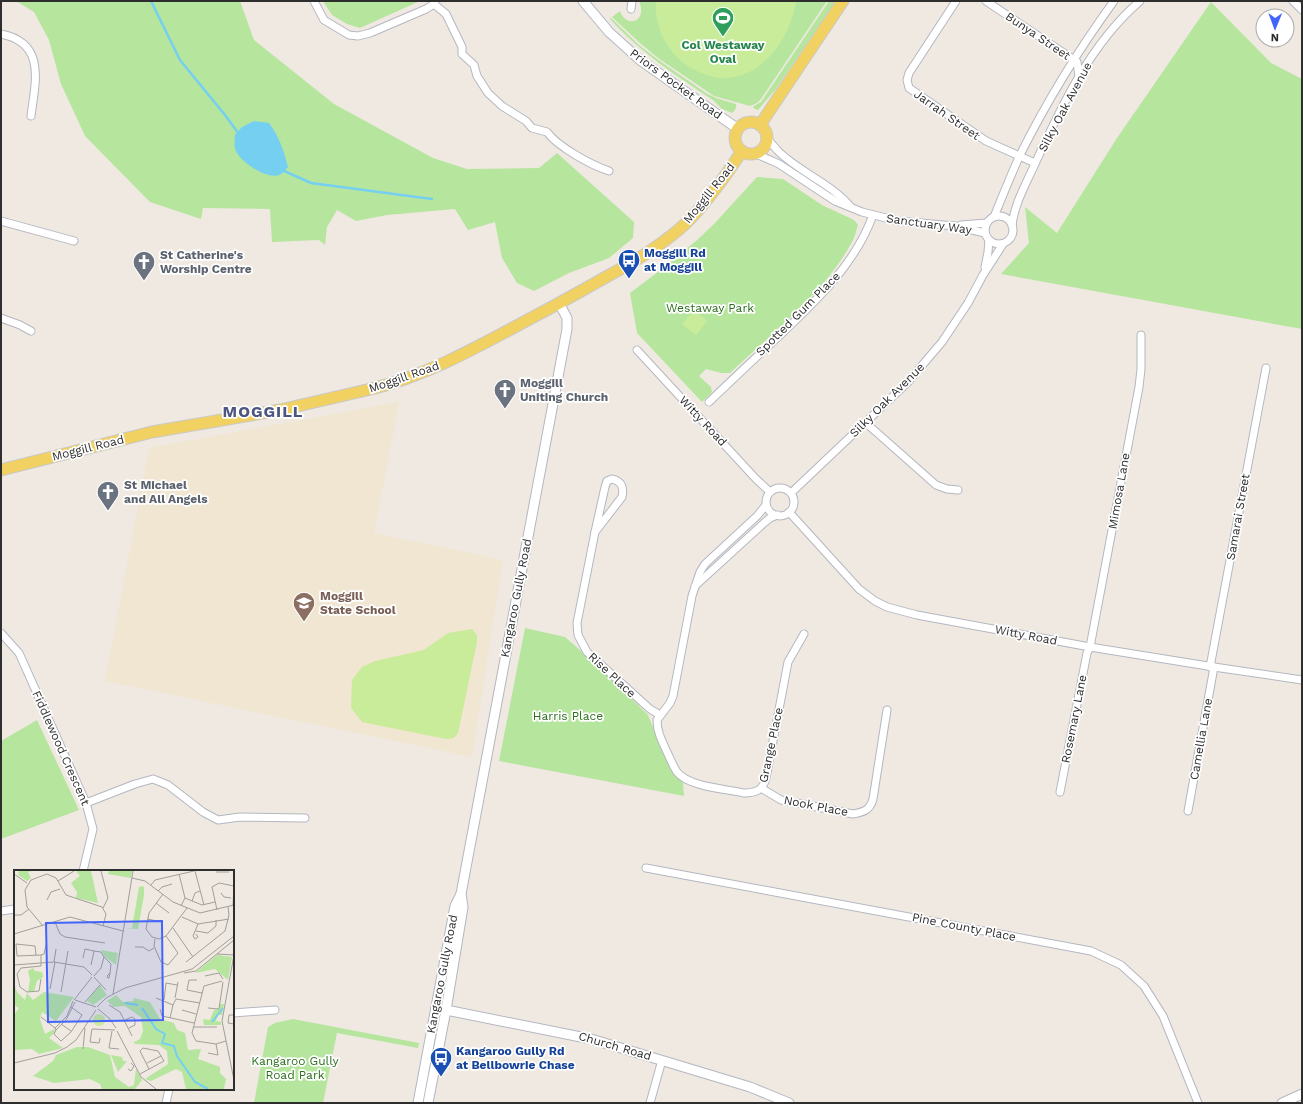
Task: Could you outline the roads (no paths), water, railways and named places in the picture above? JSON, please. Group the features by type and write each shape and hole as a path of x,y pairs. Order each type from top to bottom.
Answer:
{"main road":[{"name":"Priors Pocket Road","path":"583,1 609,32 640,60 738,129"},
{"path":"760,125 843,1"},
{"path":"751,122 760,125 765,130 767,138 764,148 759,152 754,153 746,153 742,151 736,143 736,133 738,129 742,125 751,122"},
{"name":"Moggill Road","path":"1,470 152,432 280,410 384,386 431,369 623,268 667,239 698,210 742,151"},
{"name":"Kangaroo Gully Road","path":"418,1103 455,906 461,894 567,329 567,318 559,303"},
{"name":"Kangaroo Gully Road","path":"428,1103 446,1010 463,907 461,894"},
{"name":"Church Road","path":"436,1008 570,1034 750,1087 789,1103"},
{"path":"1282,1103 1302,1094"}],"street":[{"path":"314,1 324,20 349,35 358,36 370,33 426,9 434,2 446,14 462,47 462,54 474,65 477,76 492,97 502,106 526,121 532,128 547,132 552,139 594,167 609,171"},
{"path":"631,9 632,1"},
{"name":"Jarrah Street","path":"956,1 908,73 907,80 909,88 986,141 1035,163"},
{"name":"Bunya Street","path":"986,1 1077,62 1079,77"},
{"name":"Silky Oak Avenue","path":"983,275 988,252 985,230 987,223 994,217 1020,156 1042,114 1074,60 1114,1"},
{"name":"Silky Oak Avenue","path":"791,493 908,383 942,342 968,303 983,275 1003,244 1010,239 1012,235 1015,208 1054,122 1086,64 1111,30 1127,12 1140,1"},
{"path":"1293,1 1302,10"},
{"path":"1,34 19,40 29,49 34,60 36,67 36,80 31,116"},
{"name":"Sanctuary Way","path":"767,138 785,157 841,196 850,206"},
{"name":"Sanctuary Way","path":"754,153 779,164 835,201 873,216 898,221 955,226 987,237"},
{"name":"Spotted Gum Place","path":"709,402 821,294 848,263 866,235 873,216"},
{"path":"994,217 998,216 1007,219 1012,226"},
{"path":"1,221 74,241"},
{"path":"955,226 987,223"},
{"path":"987,237 995,244 1003,244"},
{"path":"1,318 31,331"},
{"name":"Mimosa Lane","path":"1090,647 1141,369 1140,335"},
{"name":"Witty Road","path":"637,350 756,479 770,492"},
{"name":"Samarai Street","path":"1212,667 1266,368"},
{"path":"866,423 936,485 947,489 958,490"},
{"name":"Rise Place","path":"595,532 622,497 624,491 622,484 617,480 612,479 607,481 595,532 577,623 578,635 587,652 650,709 660,715"},
{"path":"778,488 783,488 791,493 794,501 789,512 782,516 771,512 766,505 766,498 770,492 778,488"},
{"path":"660,715 674,696 692,596 700,572 705,564 757,516 766,505"},
{"name":"Witty Road","path":"789,512 859,589 875,601 887,607 1090,647 1302,680"},
{"path":"695,586 770,518 777,515"},
{"name":"Fiddlewood Crescent","path":"1,632 19,653 86,803 93,829 82,870"},
{"name":"Grange Place","path":"660,715 657,720 657,729 676,771 684,778 692,782 744,793 751,793 762,788 766,778 788,662 804,634"},
{"name":"Rosemary Lane","path":"1060,792 1087,654 1090,647"},
{"name":"Camellia Lane","path":"1188,811 1212,667"},
{"name":"Nook Place","path":"762,788 781,800 854,814 863,812 870,807 873,799 887,710"},
{"path":"86,803 135,784 153,779 168,785 204,812 218,820 240,817 305,818"},
{"name":"Pine County Place","path":"646,868 1092,951 1120,965 1144,986 1163,1016 1198,1103"},
{"path":"1,911 14,910"},
{"path":"234,1013 275,1010"},
{"path":"650,1103 662,1060"},
{"path":"166,1103 169,1090"}],"water":[{"path":"254,121 269,123 273,128 283,149 288,167 281,174 276,176 262,173 241,159 237,153 235,146 235,135 242,127"}],"waterway":[{"path":"151,1 180,60 239,134"},
{"path":"282,170 311,183 432,199"}],"place":[{"name":"Col Westaway Oval","path":"723,38"},
{"name":"Moggill Rd at Moggill","path":"629,280"},
{"name":"St Catherine's Worship Centre","path":"144,282"},
{"name":"Moggill Uniting Church","path":"505,410"},
{"name":"St Michael and All Angels","path":"108,512"},
{"name":"Moggill State School","path":"304,622"},
{"name":"Kangaroo Gully Rd at Bellbowrie Chase","path":"441,1078"}],"district":[{"name":"MOGGILL","path":"263,411"}],"park label":[{"name":"Westaway Park","path":"710,308"},
{"name":"Harris Place","path":"568,716"},
{"name":"Kangaroo Gully Road Park","path":"295,1068"}]}
